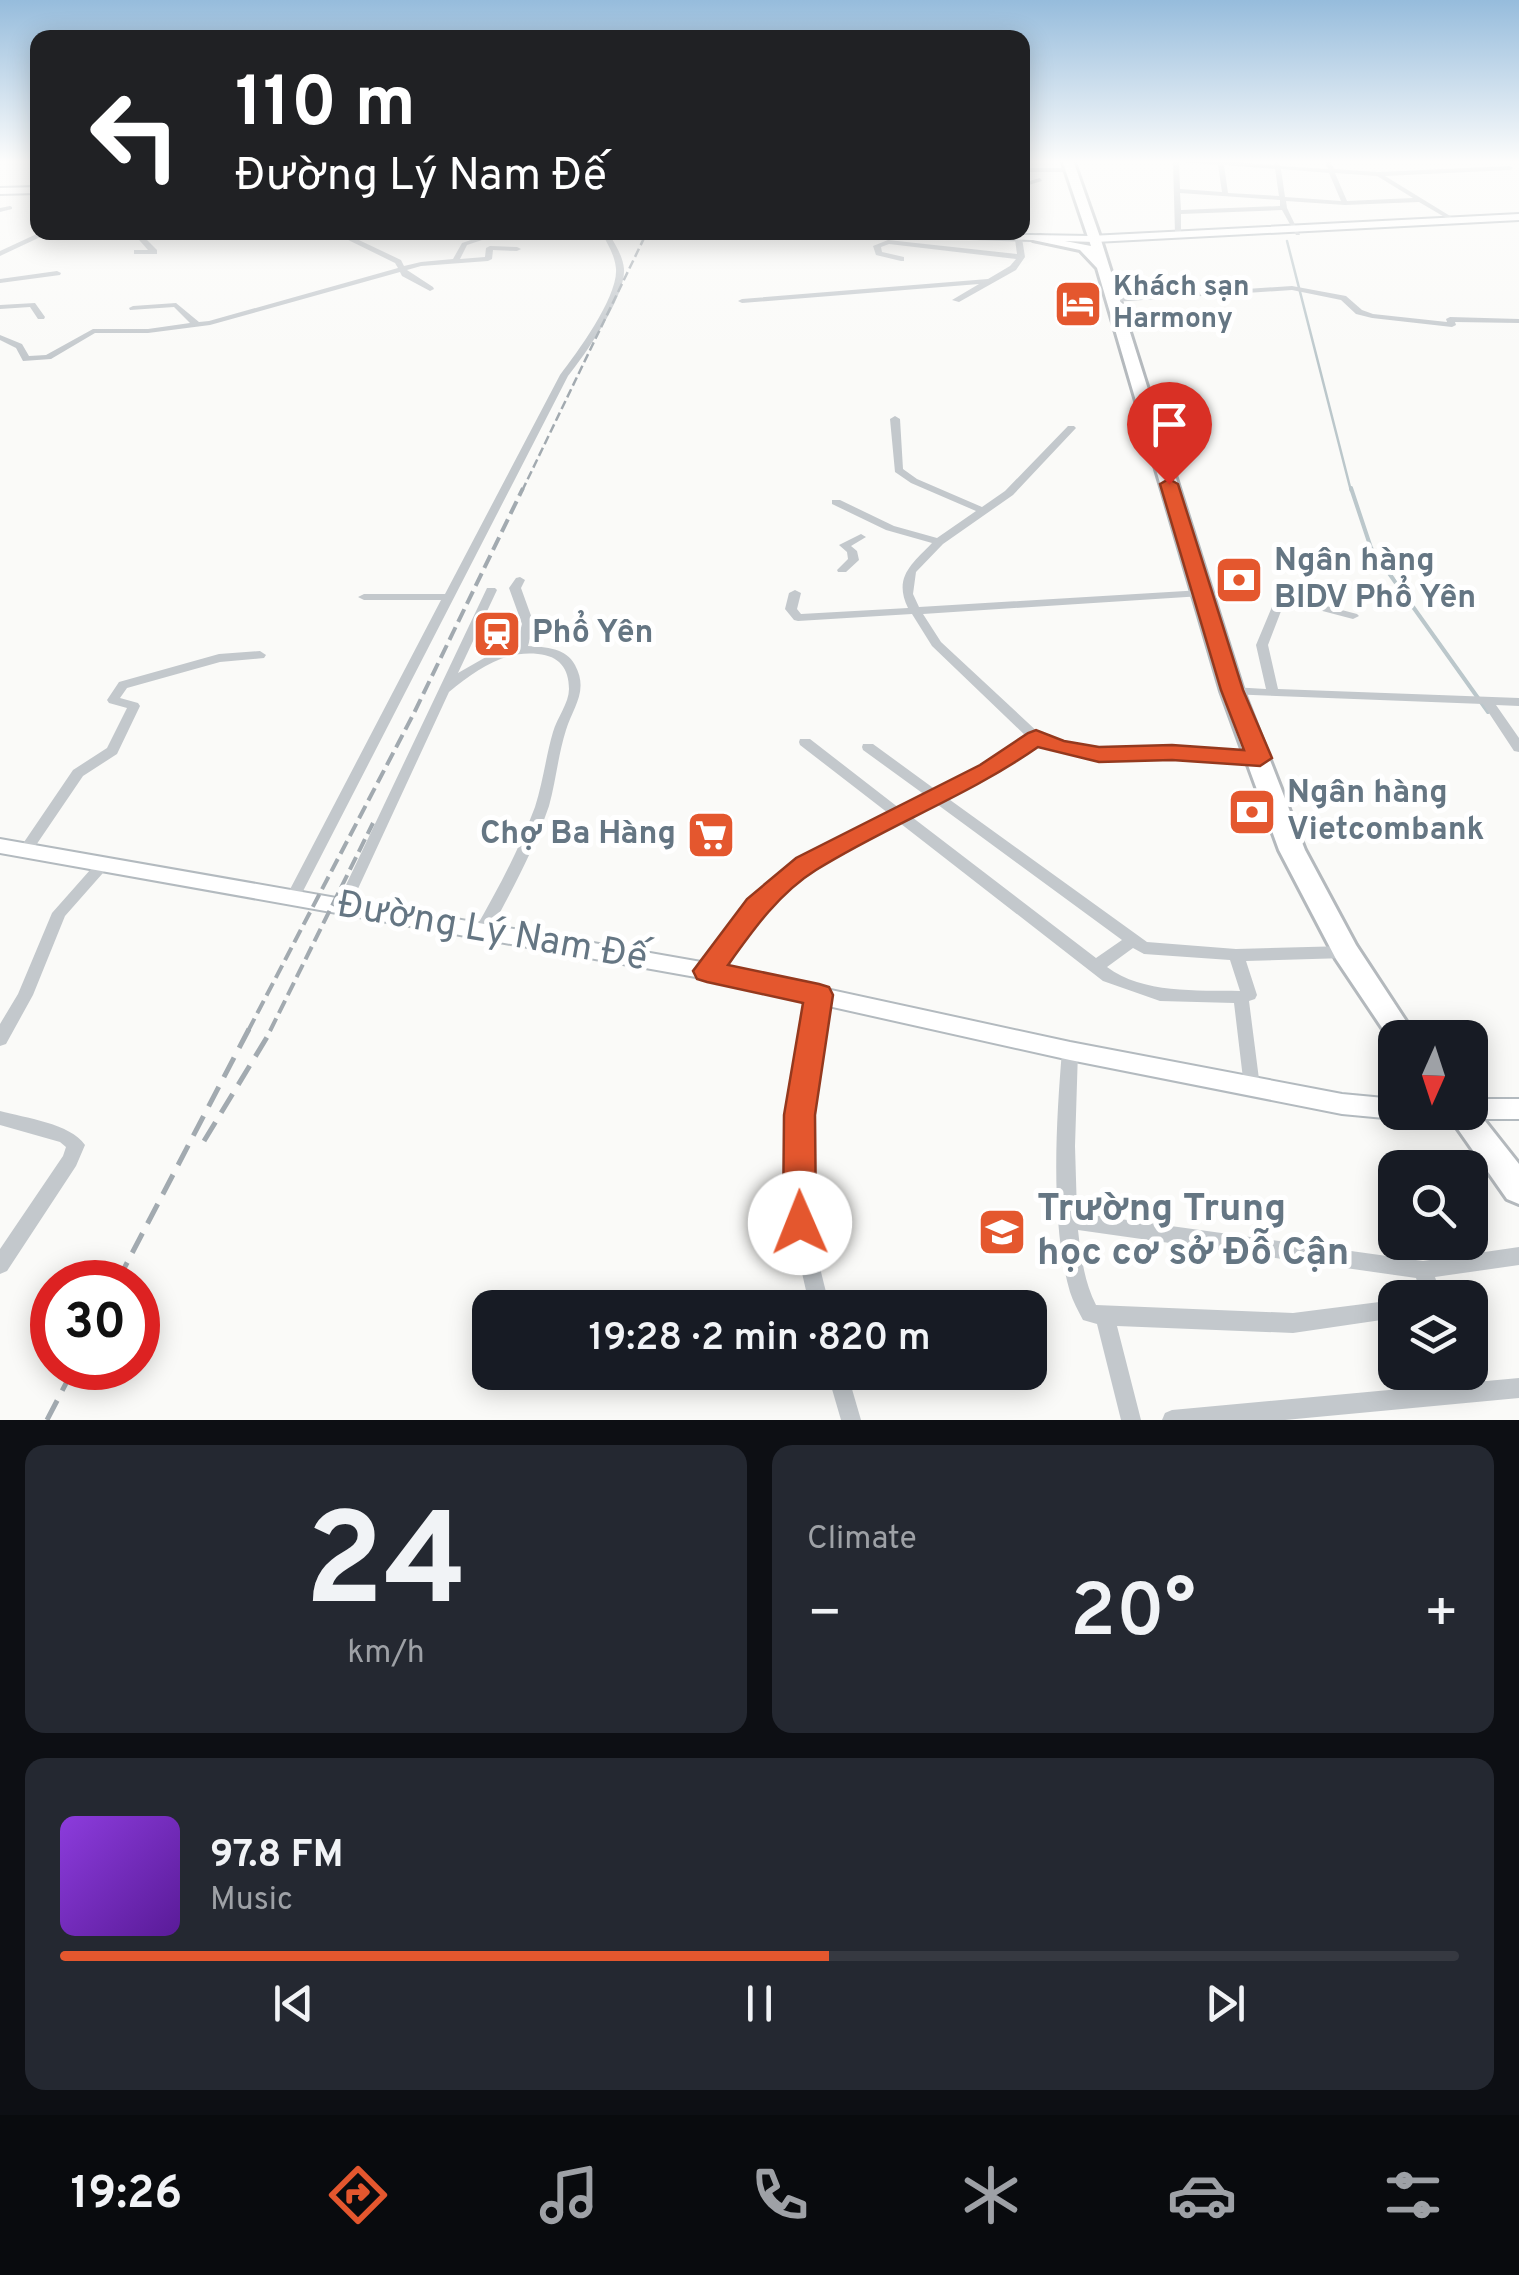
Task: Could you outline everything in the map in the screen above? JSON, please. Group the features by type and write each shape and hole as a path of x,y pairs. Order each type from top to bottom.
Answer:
{"highway":[{"path":"1090,226 1232,690 1292,850 1346,952 1391,1020"},
{"path":"1039,240 1093,235"},
{"path":"1039,240 1084,248 1102,265"},
{"path":"1475,1130 1519,1189"}],"street":[{"path":"1178,226 1178,233"},
{"path":"1293,226 1295,231"},
{"path":"1093,235 1363,226"},
{"path":"1093,235 1391,226"},
{"path":"1030,238 1039,240"},
{"path":"0,254 31,240"},
{"path":"137,252 154,252 143,240"},
{"path":"352,240 398,262 430,289"},
{"path":"455,262 464,244 477,240"},
{"path":"292,897 564,375 578,362 620,281 610,240"},
{"path":"956,300 1013,268 1021,257 1019,240"},
{"path":"901,259 879,253 877,246 888,242 1021,257"},
{"path":"0,337 19,346 26,358 42,359 94,331 197,325 402,269 490,259 490,248 517,248"},
{"path":"0,281 57,273"},
{"path":"742,301 987,281"},
{"path":"1113,300 1298,289 1343,298 1359,312 1372,316 1452,326 1450,319 1519,321"},
{"path":"0,308 32,304 41,317"},
{"path":"132,308 176,305 197,325"},
{"path":"895,419 898,470 914,482 981,510"},
{"path":"1071,428 1010,493 938,542 911,572 906,582 915,610 936,644 1036,738 1059,748 1099,754 1172,752 1260,758"},
{"path":"836,502 886,527 938,542"},
{"path":"842,570 854,560 852,550 844,546 886,527"},
{"path":"520,580 515,588 528,624 521,650"},
{"path":"343,906 491,590"},
{"path":"795,593 791,609 798,618 1202,593"},
{"path":"364,597 448,596"},
{"path":"1272,692 1262,645 1278,604 1292,600 1353,616"},
{"path":"442,692 475,664 521,650 542,648 562,656 572,668 576,692 560,729 542,805 515,871 482,931"},
{"path":"25,851 78,773 112,750 134,706 113,700 123,685 219,658 260,654"},
{"path":"1232,690 1519,702"},
{"path":"1486,700 1519,748"},
{"path":"707,971 756,906 805,864 989,770 1036,738"},
{"path":"805,742 1095,968 1131,986 1160,994 1248,995 1236,955"},
{"path":"868,747 1132,941 1160,951 1236,955 1346,952"},
{"name":"Đường Lý Nam Đế","path":"0,846 707,971 1252,1087 1378,1107"},
{"path":"0,1039 25,995 59,913 103,865"},
{"path":"1095,968 1132,941"},
{"path":"816,1290 798,1216 800,1115 819,995"},
{"path":"1241,997 1252,1087"},
{"path":"1070,1050 1064,1113 1070,1220 1084,1306 1090,1313 1293,1323 1378,1311"},
{"path":"1488,1109 1519,1109"},
{"path":"0,1118 65,1136 76,1144 70,1160 0,1265"},
{"path":"1070,1220 1423,1270 1519,1256"},
{"path":"1423,1270 1426,1280"},
{"path":"1105,1316 1131,1420"},
{"path":"1172,1420 1519,1388"},
{"path":"842,1390 851,1420"}],"waterway":[{"path":"1287,241 1351,491"},
{"path":"1351,488 1371,548 1488,712"}],"railway":[{"path":"522,491 643,240"},
{"path":"248,1031 414,713 523,488"},
{"path":"270,1031 373,823"},
{"path":"128,1260 249,1029"},
{"path":"204,1141 272,1029"},
{"path":"47,1420 63,1390"}],"place":[{"name":"Khách sạn Harmony","path":"1078,304"},
{"name":"Ngân hàng BIDV Phổ Yên","path":"1239,580"},
{"name":"Phổ Yên","path":"497,634"},
{"name":"Ngân hàng Vietcombank","path":"1252,812"},
{"name":"Chợ Ba Hàng","path":"711,835"},
{"name":"Trường Trung học cơ sở Đỗ Cận","path":"1002,1232"}],"route":[{"path":"800,1223 800,1115 819,995 707,971 756,906 805,864 966,783 1036,738 1059,748 1099,754 1172,752 1260,758 1232,690 1169,484"}]}
